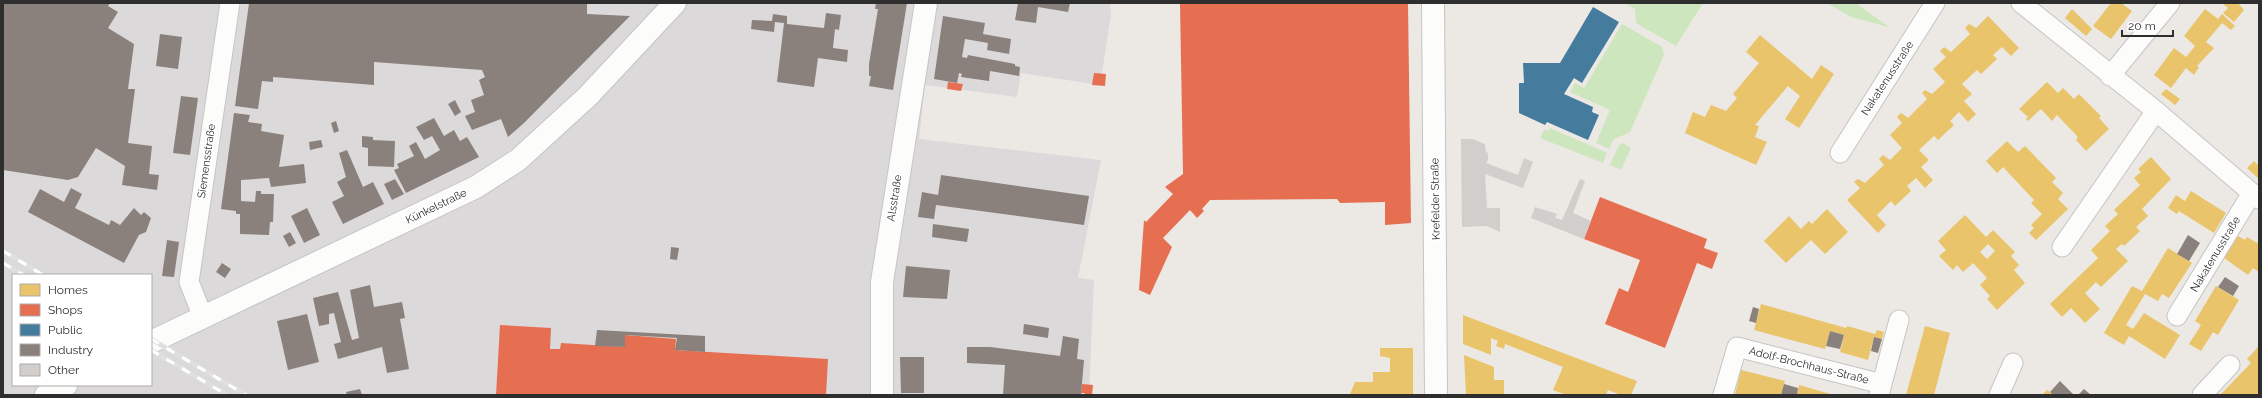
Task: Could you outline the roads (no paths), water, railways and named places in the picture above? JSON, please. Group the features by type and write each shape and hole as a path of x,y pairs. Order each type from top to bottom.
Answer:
{"street":[{"name":"Siemensstraße","path":"203,317 189,282 230,3"},
{"name":"Künkelstraße","path":"152,342 476,187 518,160 588,96 675,3"},
{"name":"Alsstraße","path":"882,395 882,282 926,3"},
{"name":"Krefelder Straße","path":"1433,3 1436,395"},
{"name":"Nakatenusstraße","path":"1840,153 1935,3"},
{"name":"Nakatenusstraße","path":"2021,3 2110,76 2156,111 2256,196 2177,316"},
{"path":"2110,76 2170,3"},
{"path":"2062,247 2156,111"},
{"name":"Adolf-Brochhaus-Straße","path":"1723,395 1737,347 1881,389 1899,320"},
{"path":"1999,395 2013,363"},
{"path":"2202,395 2230,365"},
{"path":"46,395 64,386"}],"railway":[{"path":"3,251 41,274"},
{"path":"3,263 22,274"},
{"path":"152,340 246,395"},
{"path":"152,351 227,395"}]}
